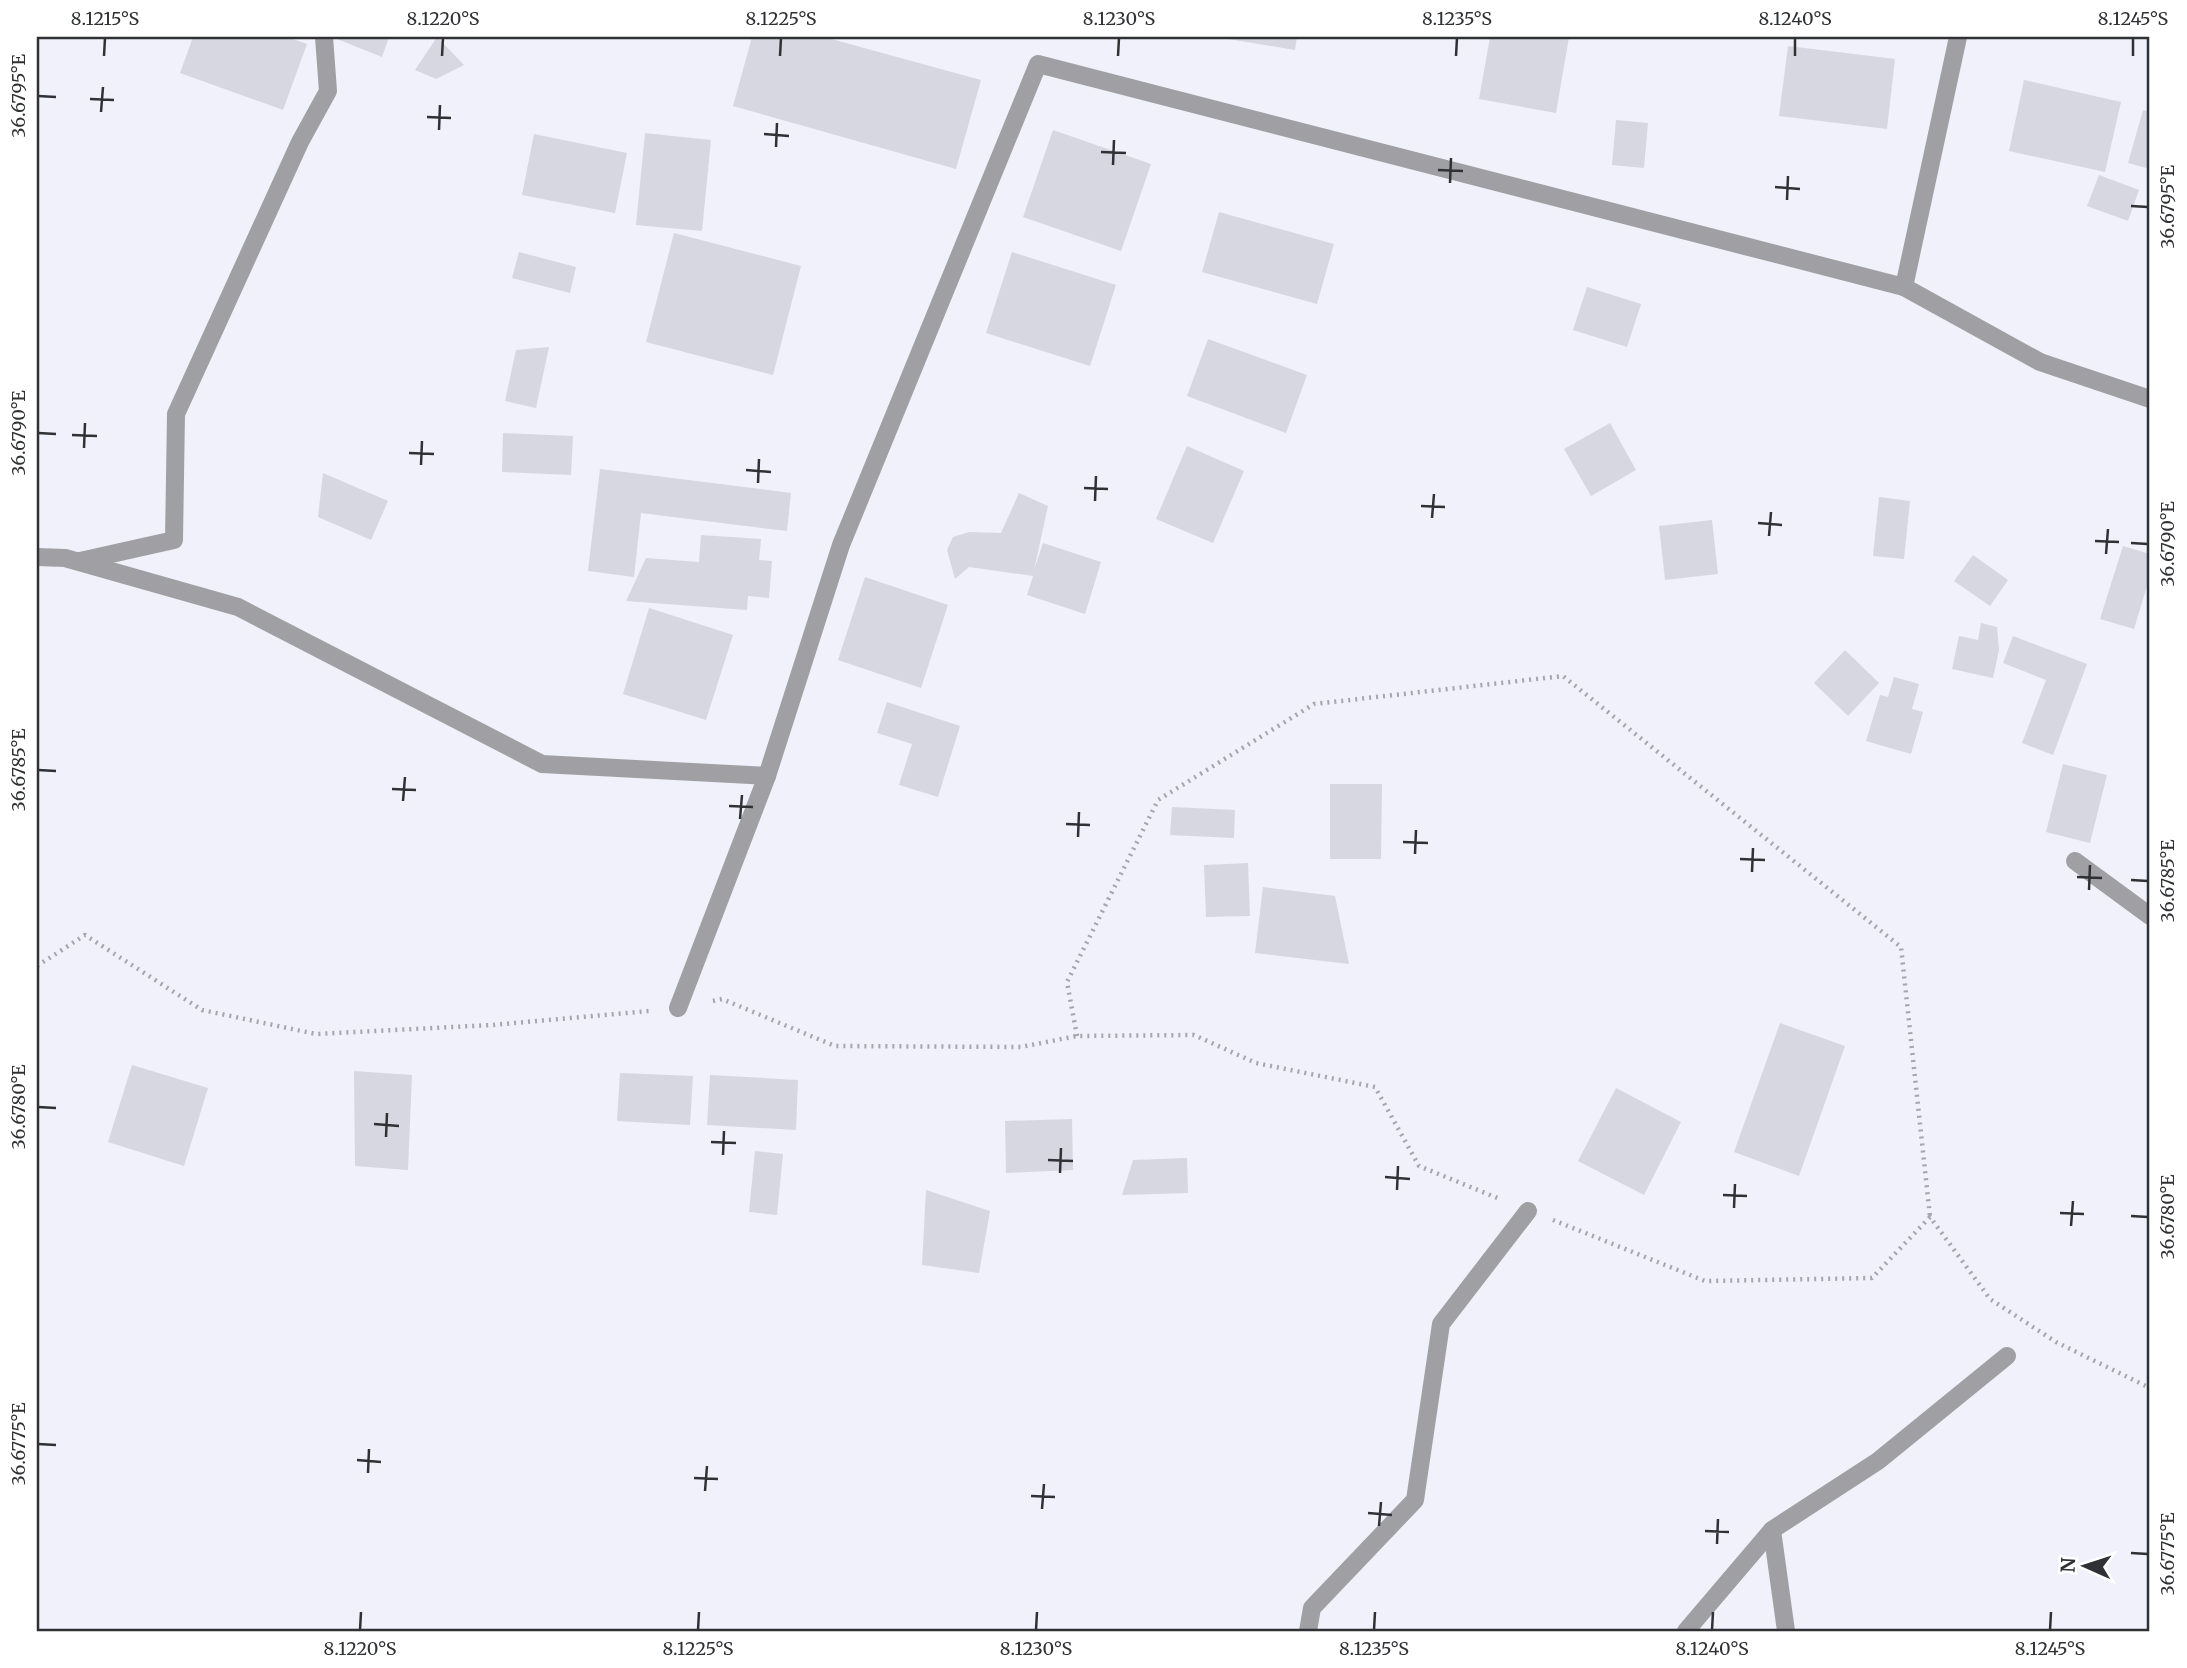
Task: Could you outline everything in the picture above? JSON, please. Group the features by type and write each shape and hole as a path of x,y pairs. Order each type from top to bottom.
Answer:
{"street":[{"path":"77,562 174,540 176,414 300,142 328,91 324,37"},
{"path":"1904,287 1958,37"},
{"path":"678,1008 767,776 841,545 1038,64 1904,287 2040,362 2150,398"},
{"path":"37,557 65,558 238,607 542,764 767,776"},
{"path":"2075,861 2150,916"},
{"path":"1308,1631 1312,1608 1415,1500 1441,1324 1528,1210"},
{"path":"1686,1631 1772,1531 1878,1461 2007,1356"},
{"path":"1772,1531 1786,1631"}],"path":[{"path":"1077,1036 1067,982 1158,800 1314,704 1563,676 1901,947 1930,1217 1990,1299 2056,1342 2150,1388"},
{"path":"37,966 85,935 202,1010 316,1034 492,1025 678,1008 722,999 835,1045 1021,1047 1077,1036 1194,1035 1256,1063 1376,1087 1419,1166 1705,1281 1872,1278 1930,1217"}],"building":[{"path":"193,37 287,37 307,44 283,110 180,73"},
{"path":"389,37 382,57 337,39"},
{"path":"437,37 464,65 436,79 415,70"},
{"path":"752,37 824,37 981,80 956,169 733,106"},
{"path":"1217,37 1297,37 1295,50"},
{"path":"1490,37 1569,37 1556,113 1479,99"},
{"path":"1788,46 1895,59 1887,129 1779,116"},
{"path":"2024,80 2121,102 2105,172 2009,151"},
{"path":"2150,106 2150,169 2128,163 2143,110 2148,111"},
{"path":"1616,120 1648,123 1644,168 1612,165"},
{"path":"1053,130 1151,164 1121,251 1023,217"},
{"path":"645,133 711,140 702,231 636,225"},
{"path":"534,134 627,153 615,213 522,195"},
{"path":"2099,175 2139,190 2128,221 2087,206"},
{"path":"1219,212 1334,244 1317,304 1202,272"},
{"path":"674,233 801,266 773,375 646,342"},
{"path":"519,252 576,267 570,293 512,278"},
{"path":"1012,252 1116,285 1090,366 986,333"},
{"path":"1587,287 1641,304 1627,347 1573,330"},
{"path":"1208,339 1307,375 1286,433 1187,396"},
{"path":"549,347 536,408 505,401 516,350"},
{"path":"1610,423 1636,470 1591,496 1564,449"},
{"path":"503,433 573,436 571,475 502,472"},
{"path":"1187,446 1244,471 1213,543 1156,519"},
{"path":"600,469 791,493 787,531 641,513 634,577 588,571"},
{"path":"323,473 388,501 371,540 318,517"},
{"path":"1019,493 1048,506 1034,570 1043,543 1101,562 1085,614 1027,595 1033,576 969,567 955,579 947,550 953,537 969,532 1001,533"},
{"path":"1879,497 1910,501 1904,559 1873,556"},
{"path":"1712,520 1718,574 1665,580 1659,526"},
{"path":"701,535 761,539 759,560 772,561 769,598 748,596 747,610 626,601 646,558 699,562"},
{"path":"2123,546 2150,554 2150,576 2134,629 2100,619"},
{"path":"1973,555 2008,580 1990,606 1954,581"},
{"path":"865,577 948,605 921,688 838,660"},
{"path":"649,608 733,635 706,720 623,694"},
{"path":"1981,623 1997,627 1999,650 1993,678 1952,669 1959,636 1978,640"},
{"path":"2013,636 2087,664 2053,755 2022,743 2046,680 2003,663"},
{"path":"1845,650 1879,683 1848,716 1814,683"},
{"path":"1894,677 1919,684 1912,709 1923,712 1911,754 1866,741 1880,695 1888,697"},
{"path":"887,702 960,726 938,797 899,785 912,744 877,733"},
{"path":"2063,764 2107,775 2090,843 2046,832"},
{"path":"1330,784 1382,784 1381,859 1330,859"},
{"path":"1172,807 1235,810 1234,838 1170,835"},
{"path":"1248,863 1250,916 1206,917 1204,865"},
{"path":"1263,887 1335,896 1349,964 1255,953"},
{"path":"1780,1023 1845,1046 1799,1176 1734,1152"},
{"path":"132,1065 208,1088 184,1166 108,1142"},
{"path":"354,1071 412,1075 408,1170 355,1166"},
{"path":"620,1073 693,1076 690,1125 617,1121"},
{"path":"710,1075 798,1080 796,1130 707,1125"},
{"path":"1616,1088 1681,1122 1644,1195 1578,1161"},
{"path":"1072,1119 1073,1170 1006,1173 1005,1121"},
{"path":"755,1151 783,1154 777,1215 749,1212"},
{"path":"1187,1158 1188,1193 1122,1195 1133,1160"},
{"path":"926,1190 990,1211 979,1273 922,1265"}]}
